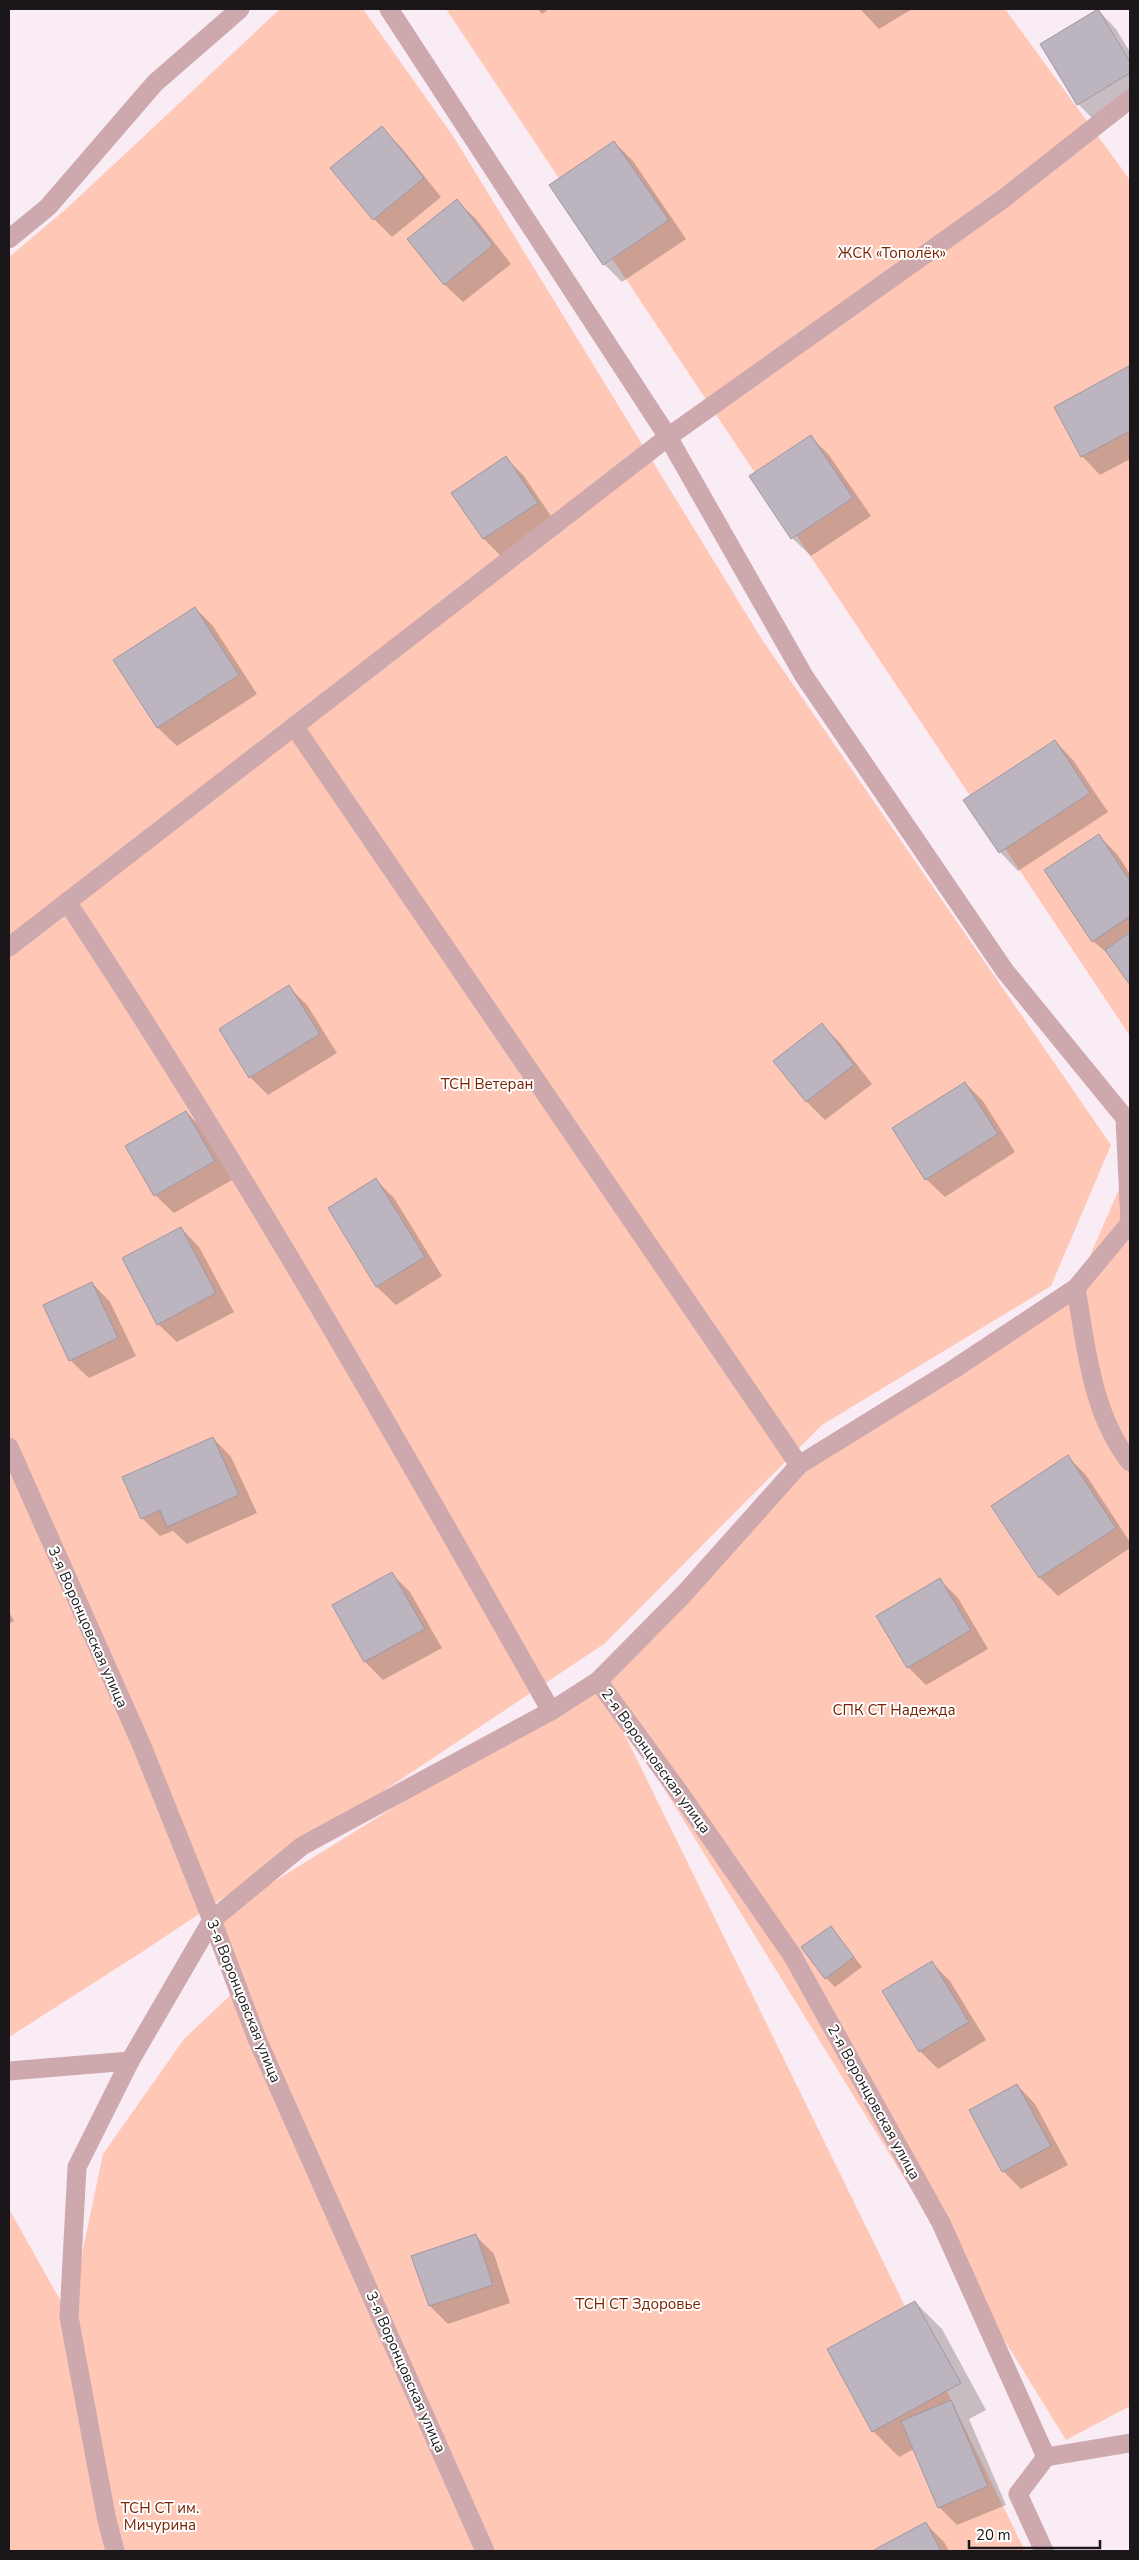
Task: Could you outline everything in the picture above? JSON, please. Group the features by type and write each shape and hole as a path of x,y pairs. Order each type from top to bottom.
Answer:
{"lane":[{"path":"9,239 48,207 155,83 240,9"},
{"path":"115,2551 69,2317 77,2167 130,2061 212,1920 302,1846 551,1711 598,1681 683,1595 799,1464 954,1369 1076,1288 1130,1223 1125,1118 1005,971 810,684 668,437 389,9"},
{"path":"9,947 668,437 1003,199 1130,99"},
{"path":"294,726 799,1464"},
{"path":"67,902 152,1030 388,1423 551,1711"},
{"path":"1076,1288 1090,1376 1116,1444 1130,1462"},
{"name":"3-я Воронцовская улица","path":"9,1448 142,1746 212,1920 257,2039 485,2551"},
{"name":"2-я Воронцовская улица","path":"598,1681 679,1792 792,1955 941,2223 1046,2457"},
{"path":"9,2071 130,2061"},
{"path":"1044,2551 1018,2494 1046,2457 1130,2444"}],"green space":[{"name":"ТСН Ветеран","path":"280,9 363,9 453,136 761,638 1111,1145 1051,1286 822,1425 604,1644 142,1952 9,2037 9,257 65,210"},
{"name":"ЖСК «Тополёк»","path":"446,9 1005,9 1130,180 1130,1036"},
{"path":"1130,1164 1130,2406 1066,2440 602,1688 1025,2551 9,2551 9,2209 69,2316 103,2154 184,2039 238,1988 212,1920 598,1681 799,1465 1076,1288"}],"building":[{"path":"1098,9 1130,62 1130,73 1077,105 1040,44"},
{"path":"382,126 424,178 373,220 330,168"},
{"path":"614,141 669,220 603,265 549,185"},
{"path":"457,199 493,245 444,285 407,239"},
{"path":"1129,366 1130,431 1081,457 1054,407"},
{"path":"811,435 853,498 791,539 749,476"},
{"path":"506,456 538,503 483,539 451,493"},
{"path":"195,607 239,675 157,728 113,660"},
{"path":"1055,740 1090,793 999,853 963,800"},
{"path":"1099,834 1130,881 1130,916 1092,942 1044,870"},
{"path":"1130,932 1130,985 1105,950"},
{"path":"289,985 320,1034 249,1078 219,1029"},
{"path":"822,1023 854,1065 806,1102 773,1061"},
{"path":"965,1082 998,1134 925,1180 892,1128"},
{"path":"186,1111 215,1161 154,1196 125,1146"},
{"path":"376,1178 425,1257 376,1287 328,1208"},
{"path":"181,1227 216,1293 157,1325 122,1258"},
{"path":"92,1282 118,1338 69,1361 43,1305"},
{"path":"213,1437 239,1495 167,1527 160,1510 141,1519 122,1477"},
{"path":"1068,1455 1116,1528 1039,1578 991,1506"},
{"path":"392,1572 425,1629 364,1662 332,1605"},
{"path":"940,1578 971,1630 907,1668 876,1616"},
{"path":"831,1926 854,1957 825,1979 801,1947"},
{"path":"932,1961 969,2022 919,2052 882,1991"},
{"path":"1017,2084 1051,2146 1002,2172 969,2110"},
{"path":"476,2234 493,2285 429,2306 411,2256"},
{"path":"915,2301 961,2383 872,2432 827,2349"},
{"path":"951,2400 988,2486 938,2508 901,2421"},
{"path":"926,2522 941,2551 872,2551"}],"park label":[{"name":"СПК СТ Надежда","path":"894,1710"},
{"name":"ТСН СТ Здоровье","path":"638,2304"},
{"name":"ТСН СТ им. Мичурина","path":"160,2516"}]}
